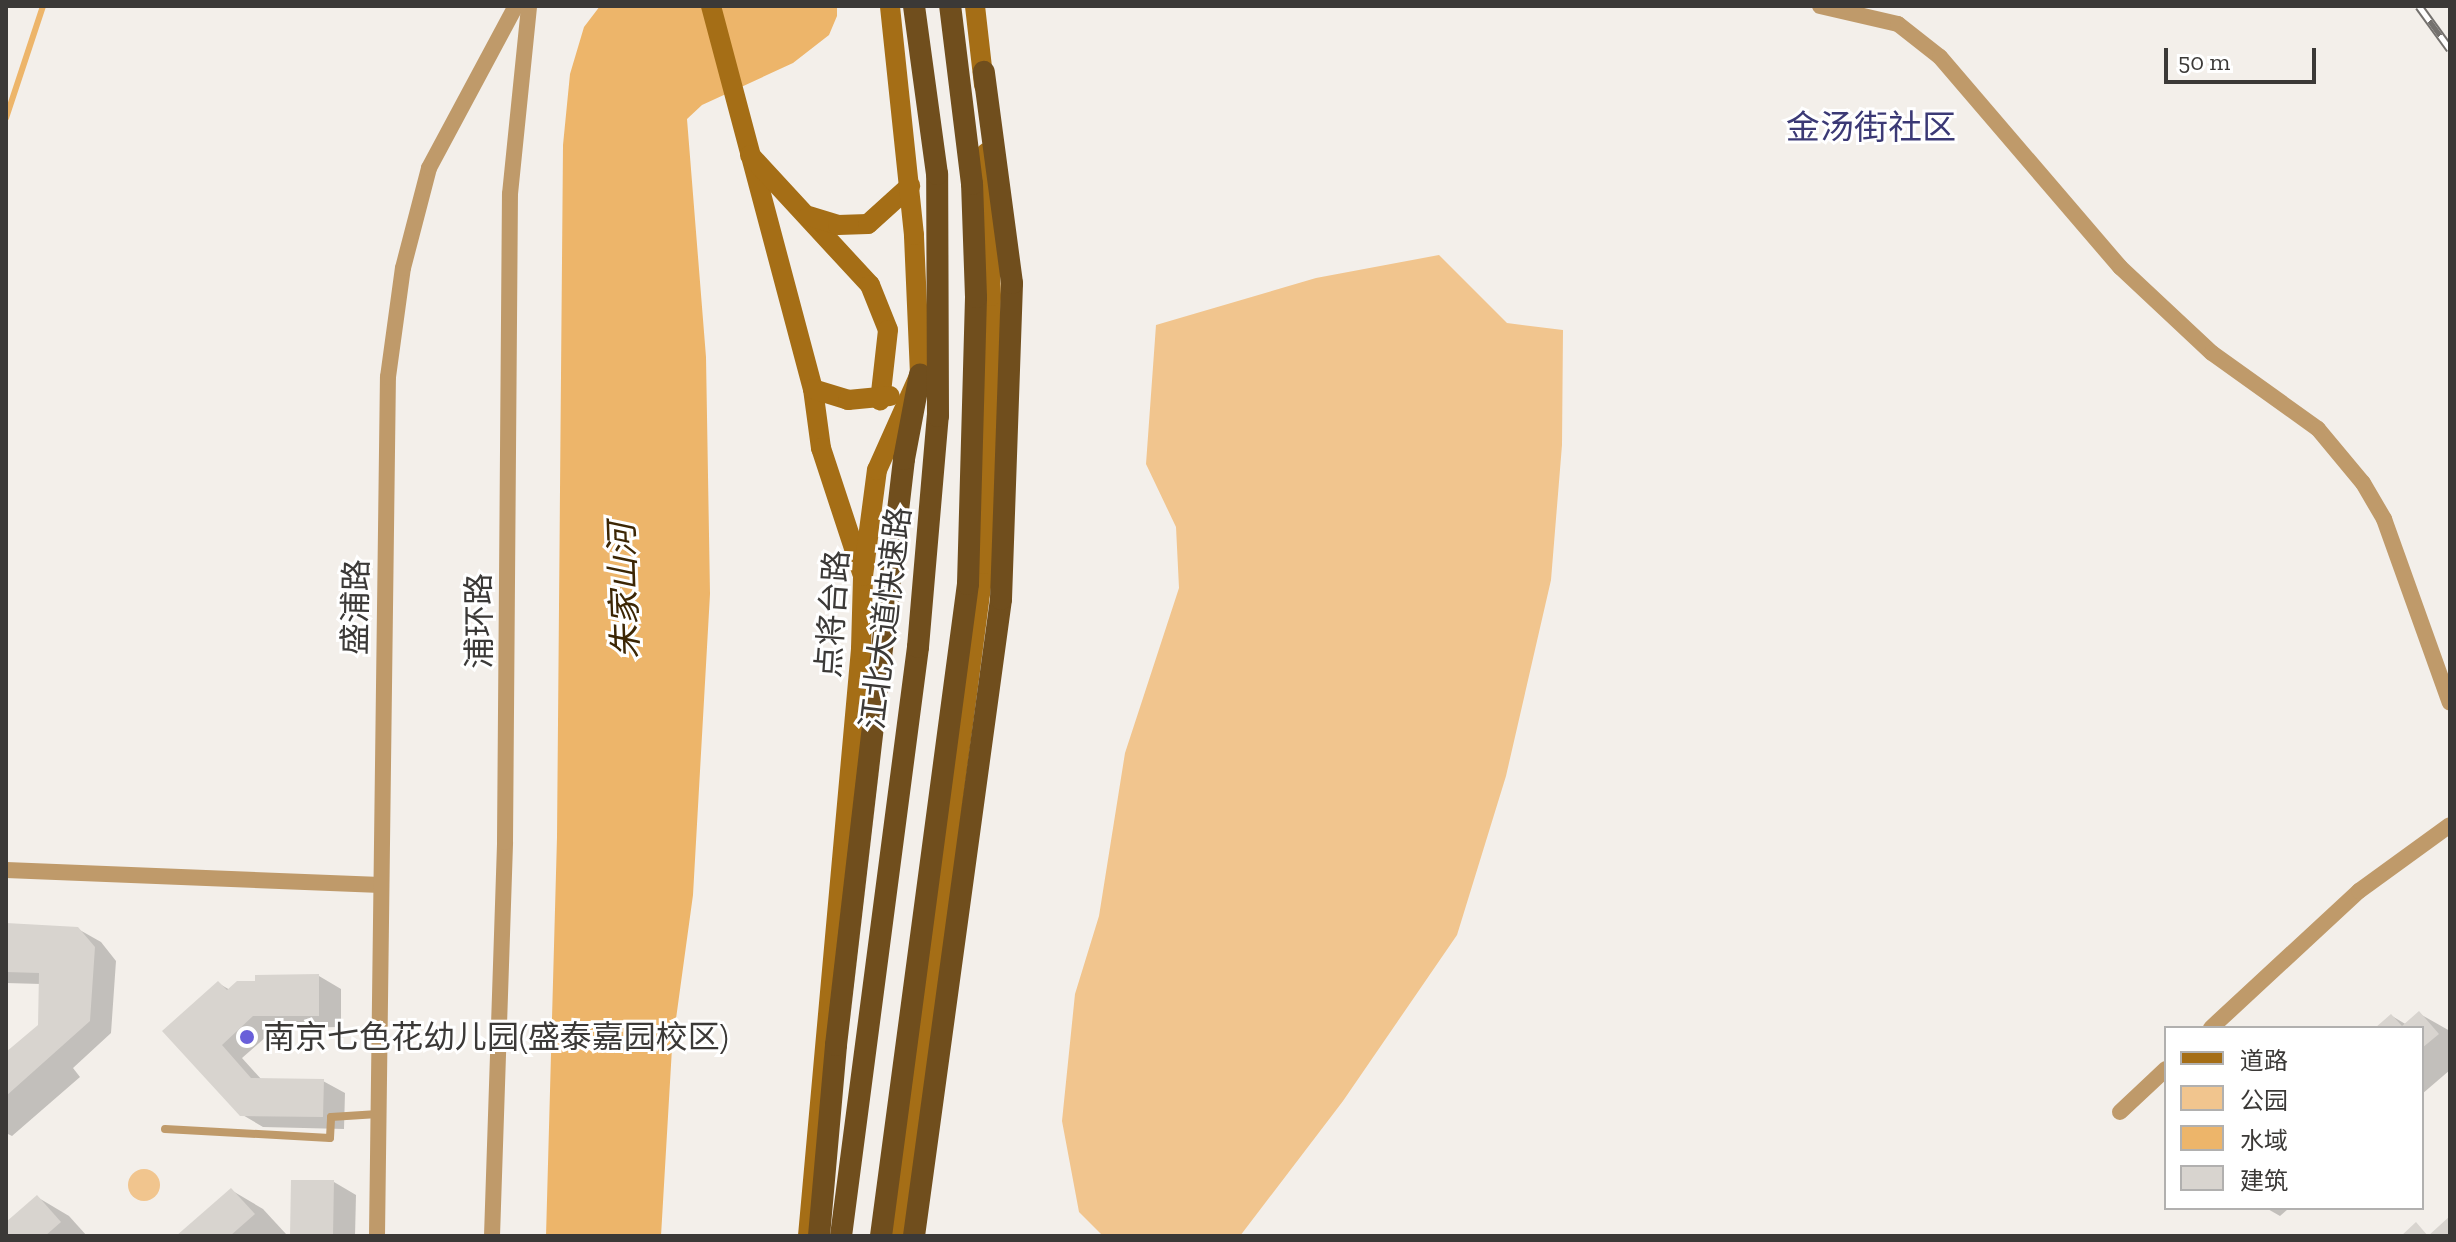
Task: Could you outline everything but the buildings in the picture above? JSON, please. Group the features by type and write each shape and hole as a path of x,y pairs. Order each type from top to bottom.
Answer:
{"highway":[{"name":"江北大道快速路","path":"841,1236 918,647 938,416 937,174 914,6"},
{"path":"881,1236 968,584 976,297 972,184 950,6"},
{"path":"914,1236 1001,599 1012,283 984,72"},
{"path":"819,1236 836,1045 904,459 920,374"}],"main road":[{"path":"711,6 747,152 813,389 821,448 863,576"},
{"path":"813,389 848,400 880,401 920,374 910,186 890,6"},
{"path":"896,1236 984,564 991,296 984,72 975,6"},
{"path":"747,152 870,285 888,330 880,401"},
{"path":"805,215 838,225 868,224 910,186"},
{"name":"点将台路","path":"808,1236 859,681 863,576 877,470 893,424 920,374"}],"street":[{"name":"盛浦路","path":"377,1236 388,377 403,268 429,168 516,6"},
{"name":"浦环路","path":"492,1236 505,842 510,194 529,6"},
{"path":"1820,6 1898,24 1940,57 2120,267 2212,353 2318,429 2363,483 2384,519 2450,703"},
{"path":"2213,1026 2359,891 2450,825"},
{"path":"6,870 381,885"},
{"path":"2120,1112 2164,1071"}],"lane":[{"path":"165,1129 330,1138 331,1117 378,1114"}],"green space":[{"path":"1439,255 1507,323 1563,330 1562,445 1551,580 1506,776 1457,935 1343,1101 1240,1236 1103,1236 1079,1212 1062,1121 1075,994 1099,916 1125,753 1179,588 1176,527 1146,464 1156,325 1316,278"},
{"path":"144,1169 156,1173 160,1185 156,1197 144,1201 132,1197 128,1185 132,1173"}],"water":[{"name":"朱家山河","path":"600,6 837,6 837,16 829,35 793,63 702,105 687,119 706,357 710,594 693,895 672,1048 661,1236 546,1236 557,837 563,145 570,74 584,27"}],"waterway":[{"path":"6,118 43,6"}],"railway":[{"path":"2419,6 2450,49"}],"place":[{"name":"南京七色花幼儿园(盛泰嘉园校区)","path":"247,1037"}],"district":[{"name":"金汤街社区","path":"1871,128"}]}
